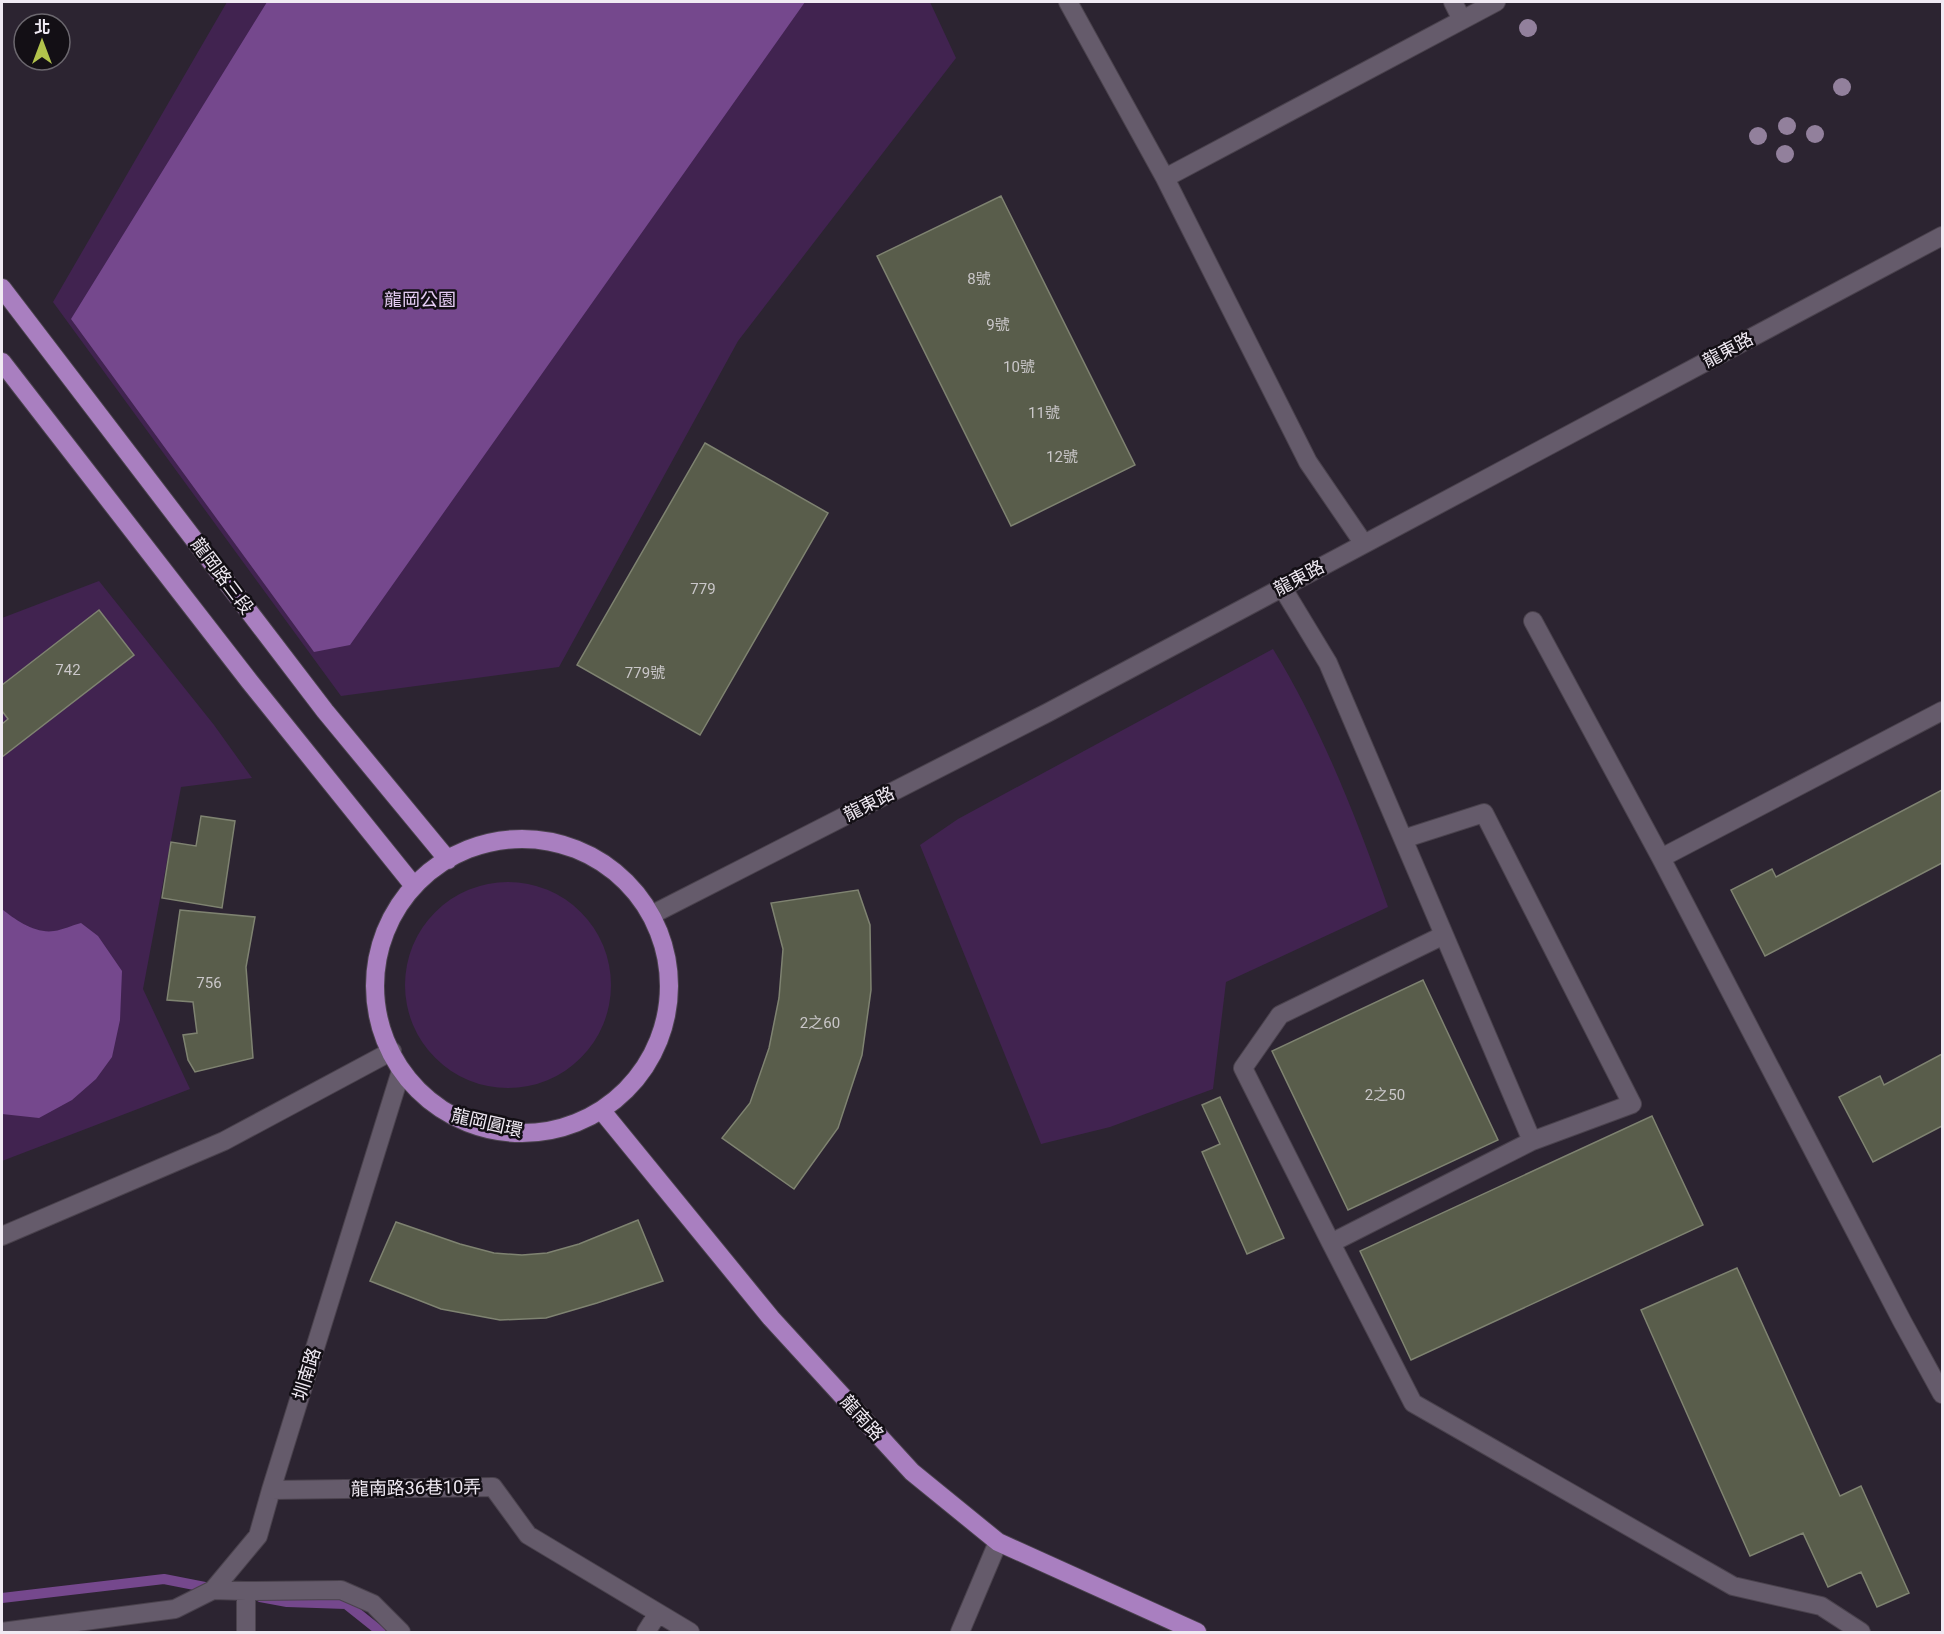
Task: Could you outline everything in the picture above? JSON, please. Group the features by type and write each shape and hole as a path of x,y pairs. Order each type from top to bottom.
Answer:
{"main road":[{"name":"龍岡路三段","path":"2,288 325,711 448,860"},
{"path":"2,362 250,682 414,886"},
{"name":"龍岡圓環","path":"536,837 592,855 626,883 653,914 668,960 668,1001 659,1041 637,1074 602,1111 567,1126 524,1134 477,1125 441,1112 400,1074 378,1016 377,976 381,936 397,905 414,886 448,860 491,840 536,837"},
{"name":"龍南路","path":"602,1111 771,1318 904,1463 998,1542 1197,1632"}],"street":[{"path":"1068,2 1165,178 1308,462 1364,544"},
{"path":"1453,2 1462,20"},
{"path":"1165,178 1497,2"},
{"name":"龍東路","path":"653,914 1047,713 1942,236"},
{"path":"1282,588 1328,663 1532,1141"},
{"path":"1533,621 1661,858 1942,1394"},
{"path":"1661,858 1942,711"},
{"path":"1331,1243 1532,1141 1632,1104 1484,813 1403,839"},
{"path":"1444,935 1280,1015 1243,1068 1413,1403 1733,1586 1821,1606 1860,1632"},
{"path":"2,1236 224,1141 392,1051"},
{"name":"圳南路","path":"213,1590 258,1536 400,1074"},
{"name":"龍南路36巷10弄","path":"271,1490 493,1488 528,1535 690,1632"},
{"path":"960,1632 998,1542"},
{"path":"2,1632 175,1609 213,1590 341,1590 373,1604 401,1632"},
{"path":"246,1591 246,1632"},
{"path":"646,1632 658,1613"}],"green space":[{"name":"龍岡公園","path":"227,2 930,2 956,58 738,341 559,667 341,696 53,302"},
{"path":"99,581 214,725 252,778 181,787 143,989 190,1089 2,1161 2,618"},
{"path":"1273,649 1291,679 1323,743 1364,841 1388,907 1226,982 1213,1089 1110,1127 1041,1144 920,845 958,819"},
{"path":"508,882 538,886 557,894 581,912 599,936 607,955 611,985 607,1015 599,1034 581,1058 557,1076 538,1084 508,1088 478,1084 459,1076 435,1058 417,1034 409,1015 405,985 409,955 417,936 435,912 459,894 478,886"}],"shaded area":[{"name":"龍岡公園","path":"267,2 805,2 350,645 314,652 71,319"},
{"path":"2,909 19,922 40,930 57,930 81,923 98,936 122,971 120,1020 112,1057 96,1079 72,1100 39,1118 2,1114"}],"building":[{"path":"1001,196 1135,465 1011,526 877,256"},
{"path":"705,443 828,513 700,735 577,665"},
{"path":"99,610 134,655 2,757 2,724 8,719 2,711 2,685"},
{"path":"1942,790 1942,863 1765,956 1731,890 1772,869 1776,877"},
{"path":"201,816 235,821 222,908 162,898 171,842 196,846"},
{"path":"858,890 870,925 871,990 862,1055 838,1128 794,1189 722,1138 750,1103 769,1048 779,998 783,949 771,903"},
{"path":"180,910 255,917 246,967 253,1058 195,1072 188,1060 183,1035 197,1033 193,1002 167,1000"},
{"path":"1423,980 1498,1140 1348,1210 1272,1051"},
{"path":"1942,1054 1942,1126 1873,1162 1839,1097 1880,1076 1884,1085"},
{"path":"1220,1097 1284,1238 1247,1254 1202,1152 1220,1144 1202,1105"},
{"path":"1652,1116 1703,1225 1411,1360 1360,1251"},
{"path":"638,1220 663,1281 546,1318 500,1320 441,1309 370,1281 396,1222 494,1253 522,1255 547,1253 579,1244"},
{"path":"1737,1268 1840,1496 1861,1486 1909,1593 1877,1607 1861,1572 1828,1587 1803,1533 1750,1556 1641,1310"}],"waterway":[{"path":"2,1598 164,1579 215,1589"},
{"path":"260,1597 287,1602 346,1604 381,1632"}]}
